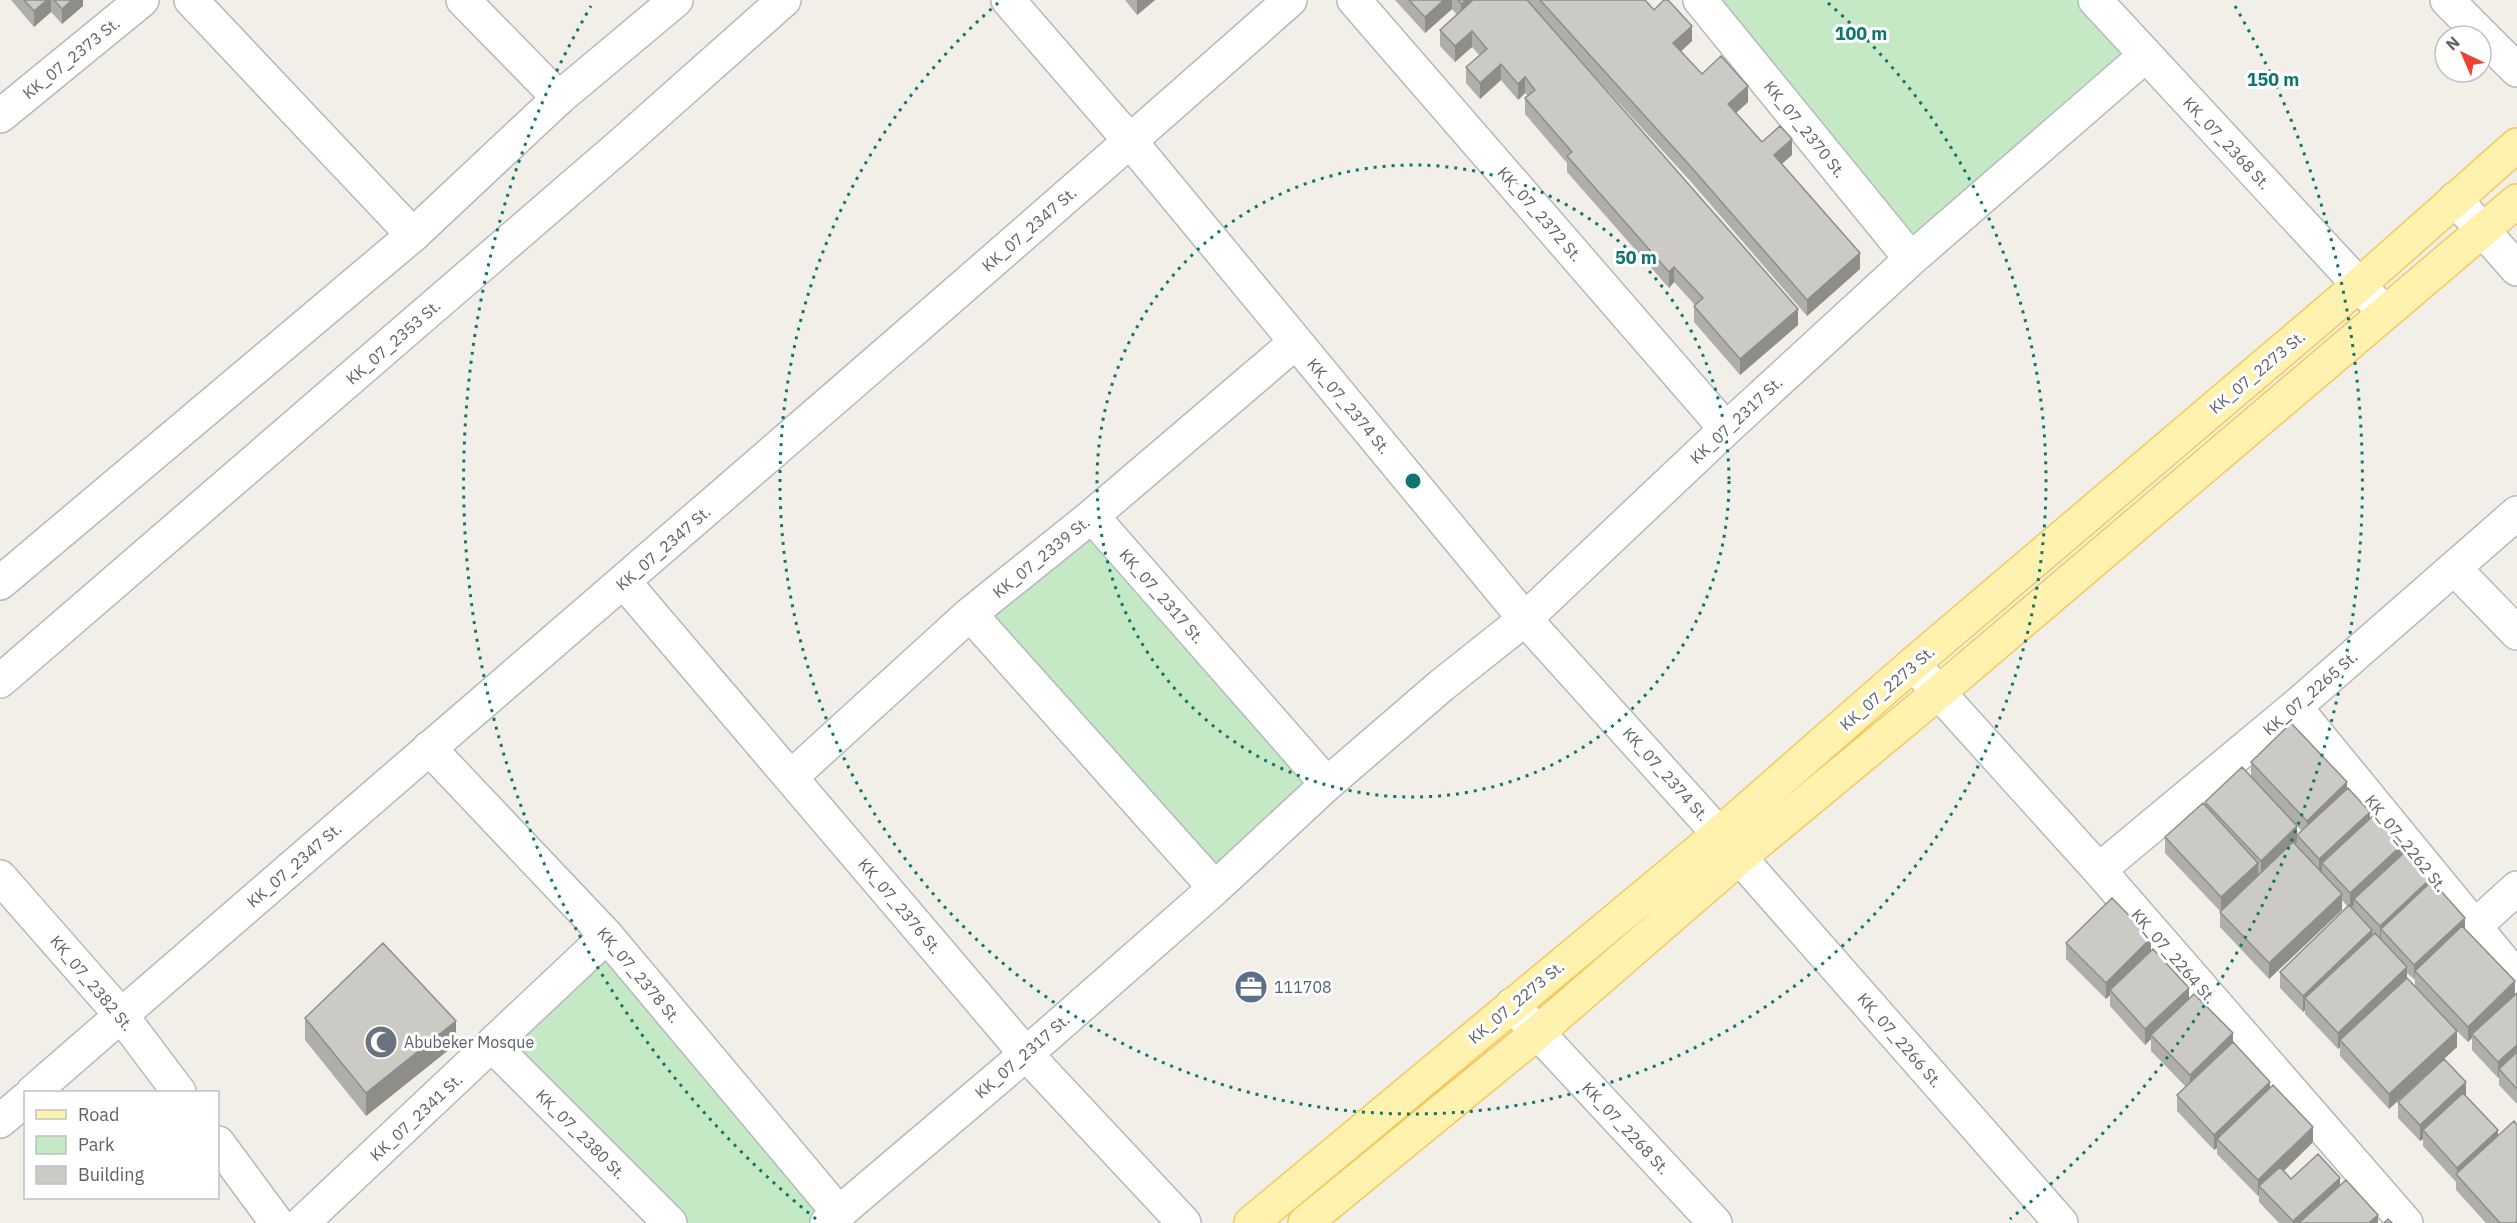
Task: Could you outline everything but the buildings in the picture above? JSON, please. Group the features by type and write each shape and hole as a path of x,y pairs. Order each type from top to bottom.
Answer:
{"main road":[{"name":"KK_07_2273 St.","path":"1305,1223 1537,1033 1913,664 2359,285 2517,146"},
{"name":"KK_07_2273 St.","path":"1251,1223 1512,1005 1938,693 2517,201"}],"street":[{"name":"KK_07_2373 St.","path":"6,100 142,0"},
{"path":"191,0 413,235"},
{"path":"463,0 559,98"},
{"path":"0,583 413,235 559,98 676,0"},
{"name":"KK_07_2353 St.","path":"0,681 623,143 784,0"},
{"name":"KK_07_2374 St.","path":"1008,0 1130,141 1525,619 1730,846"},
{"name":"KK_07_2347 St.","path":"34,1091 624,582 1290,0"},
{"name":"KK_07_2372 St.","path":"1354,0 1726,429"},
{"name":"KK_07_2370 St.","path":"1700,0 1911,259"},
{"name":"KK_07_2368 St.","path":"2095,0 2384,312"},
{"path":"2447,0 2517,70"},
{"name":"KK_07_2317 St.","path":"833,1218 1026,1054 1215,888 1327,784 1442,685 1525,619 1726,429 1911,259 2146,55"},
{"path":"2455,199 2517,269"},
{"name":"KK_07_2339 St.","path":"791,777 970,614 1092,516 1296,342"},
{"name":"KK_07_2265 St.","path":"2099,870 2295,707 2517,513"},
{"name":"KK_07_2317 St.","path":"1092,516 1327,784"},
{"path":"2454,568 2517,633"},
{"name":"KK_07_2376 St.","path":"624,582 1026,1054 1184,1223"},
{"path":"970,614 1215,888"},
{"name":"KK_07_2264 St.","path":"1913,664 2099,870 2406,1223"},
{"name":"KK_07_2262 St.","path":"2295,707 2517,978"},
{"name":"KK_07_2378 St.","path":"429,748 607,936 833,1218"},
{"name":"KK_07_2266 St.","path":"1730,846 2061,1223"},
{"name":"KK_07_2382 St.","path":"0,877 121,1015 178,1091"},
{"path":"2474,927 2517,888"},
{"name":"KK_07_2341 St.","path":"302,1223 493,1046 607,936"},
{"name":"KK_07_2268 St.","path":"1512,1005 1714,1223"},
{"name":"KK_07_2380 St.","path":"493,1046 670,1223"},
{"path":"0,1121 24,1101"},
{"path":"219,1144 277,1223"}],"green space":[{"path":"1700,0 2095,0 2146,55 1911,259"},
{"path":"1092,516 1327,784 1215,888 970,614"},
{"path":"607,936 827,1223 670,1223 493,1046"}],"place":[{"name":"111708","path":"1251,987"},
{"name":"Abubeker Mosque","path":"381,1042"}]}
